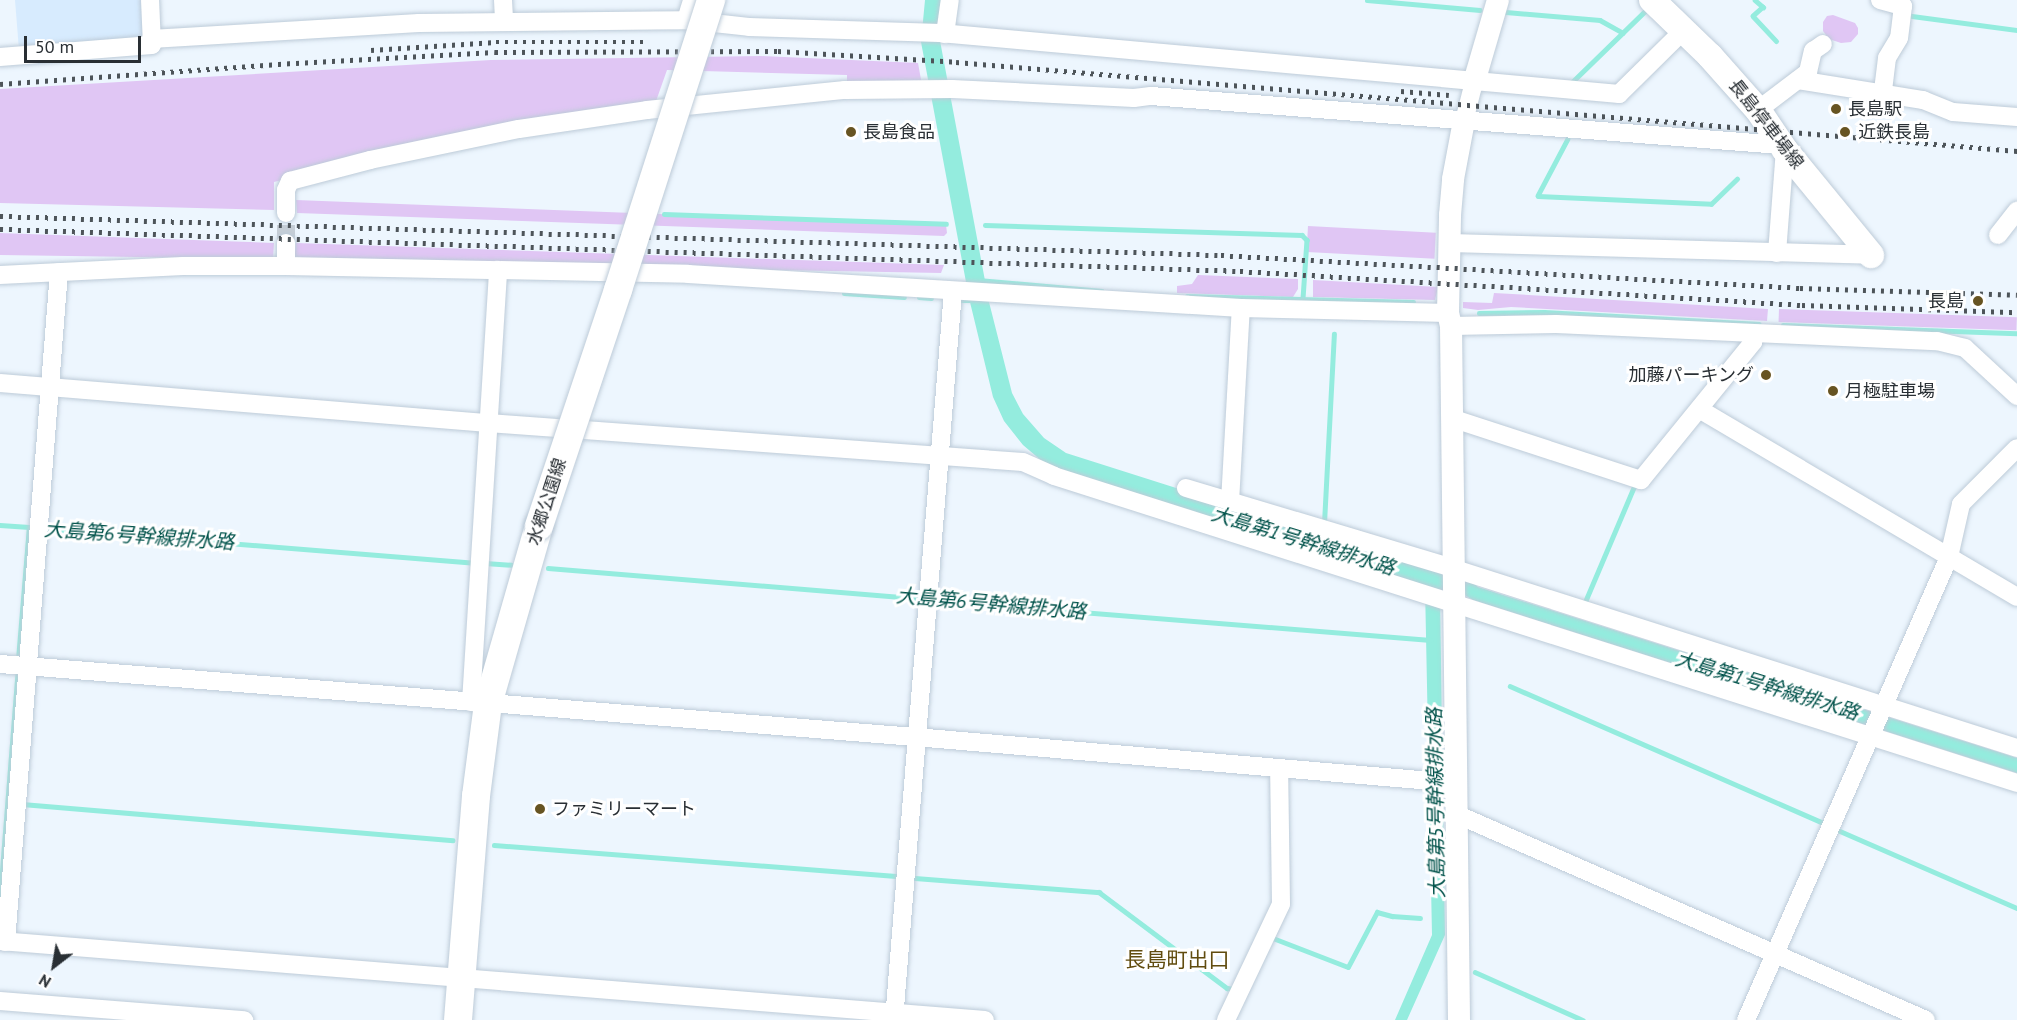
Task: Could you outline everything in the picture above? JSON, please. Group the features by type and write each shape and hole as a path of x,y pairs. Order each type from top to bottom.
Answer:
{"main road":[{"name":"水郷公園線","path":"458,1020 476,796 480,703 626,268 711,0"},
{"name":"長島停車場線","path":"1652,0 1710,56 1758,110 1783,148 1871,255"}],"street":[{"path":"0,57 152,45 150,0"},
{"path":"503,0 504,21"},
{"path":"686,20 692,0"},
{"path":"943,33 950,0"},
{"path":"1459,1020 1456,814 1450,783 1452,570 1450,243 1453,179 1464,121 1498,0"},
{"path":"1880,0 1903,6 1899,38 1887,58 1883,93"},
{"path":"151,39 418,23 686,20 749,27 943,33 1619,94 1683,30"},
{"path":"1758,110 1808,72 1813,51 1823,44"},
{"path":"1798,80 1923,100 1953,112 2017,117"},
{"path":"286,213 286,190 290,181 370,160 519,129 647,110 790,94 845,90 952,89 1134,98 1151,96 1783,148 1777,253"},
{"path":"1998,235 2017,211"},
{"path":"286,243 286,266"},
{"path":"1450,243 1871,255"},
{"path":"0,275 183,266 688,274 1449,320 1946,343 1965,348 2017,396"},
{"path":"480,703 479,564 498,270"},
{"path":"59,272 38,526 15,666 3,941 894,1017 985,1020"},
{"path":"894,1017 939,454 958,291"},
{"path":"1230,502 1241,308"},
{"path":"1451,418 1641,480 1753,342 1755,334"},
{"path":"0,383 488,423 939,454 1023,462 1054,476 1450,599 2017,783"},
{"path":"1699,409 2017,597"},
{"path":"1746,1020 1949,557 1961,504 2017,448"},
{"path":"1186,488 1452,570 1882,708 2017,748"},
{"path":"15,666 915,737 1450,783"},
{"path":"1226,1020 1281,904 1279,768"},
{"path":"1456,814 1926,1020"},
{"path":"0,1001 100,1014 244,1020"}],"shaded area":[{"path":"15,0 141,0 144,33 140,39 19,50"},
{"path":"1833,15 1855,23 1858,34 1851,42 1841,43 1829,39 1823,31 1823,22 1827,16"},
{"path":"761,56 918,63 922,85 847,88 847,75 667,70 655,104 457,137 274,182 274,210 0,203 0,89 491,60"},
{"path":"296,200 946,225 947,233 944,236 297,213"},
{"path":"1308,226 1436,233 1434,259 1307,252"},
{"path":"0,233 274,243 273,259 0,255"},
{"path":"296,243 944,265 941,273 294,261"},
{"path":"1198,275 1298,279 1298,289 1293,297 1177,293 1177,286 1192,284"},
{"path":"1313,280 1438,287 1435,300 1313,297"},
{"path":"1494,293 1768,309 1767,321 1511,307 1478,310 1463,308 1463,302 1492,303"},
{"path":"1779,309 2017,317 2016,330 1779,322"}],"water":[{"path":"925,0 946,0 938,30 989,302 1012,393 1023,414 1044,438 1066,453 2017,758 2017,773 1473,600 1463,594 1440,591 1445,935 1407,1020 1395,1020 1432,935 1425,586 1063,471 1043,462 1023,445 1004,421 993,397 969,298 921,42"}],"waterway":[{"path":"1367,0 1480,10"},
{"path":"1755,0 1763,7 1753,16 1776,41"},
{"path":"1571,83 1646,10"},
{"path":"1506,12 1600,20 1623,33"},
{"path":"1912,16 2017,30"},
{"path":"1568,139 1538,196 1711,204 1737,179"},
{"path":"664,214 946,224"},
{"path":"985,225 1302,235 1307,240 1303,299"},
{"path":"978,280 1102,291"},
{"path":"844,293 904,297"},
{"path":"1187,296 1413,302"},
{"path":"919,297 931,298"},
{"path":"961,301 974,301"},
{"path":"1479,313 1544,312 1759,324"},
{"path":"1783,325 2017,333"},
{"path":"1324,523 1334,334"},
{"path":"1585,602 1635,484"},
{"path":"0,525 29,527"},
{"name":"大島第6号幹線排水路","path":"18,660 29,527 34,528"},
{"name":"大島第6号幹線排水路","path":"42,528 477,563"},
{"name":"大島第6号幹線排水路","path":"485,563 511,565"},
{"name":"大島第6号幹線排水路","path":"548,568 925,599"},
{"name":"大島第6号幹線排水路","path":"933,600 1430,640"},
{"name":"大島第6号幹線排水路","path":"0,896 18,669"},
{"path":"1510,686 1823,823"},
{"path":"22,804 452,840"},
{"path":"1840,831 2017,908"},
{"path":"494,845 899,876"},
{"path":"915,878 1099,892 1227,988 1233,989"},
{"path":"1273,938 1348,967 1377,912 1392,916 1420,918"},
{"path":"1475,972 1583,1020"}],"tunnel":[{"path":"286,213 286,243"}],"railway":[{"path":"371,50 496,42 647,42"},
{"path":"0,84 296,63 495,52 778,51 956,62 2017,151"},
{"path":"1401,91 1449,95"},
{"path":"0,216 1221,255 1800,288 2017,295"},
{"path":"0,229 1240,271 1802,305 2017,312"}],"place":[{"name":"長島駅","path":"1836,109"},
{"name":"長島食品","path":"851,132"},
{"name":"近鉄長島","path":"1845,132"},
{"name":"長島","path":"1978,301"},
{"name":"加藤パーキング","path":"1766,375"},
{"name":"月極駐車場","path":"1833,391"},
{"name":"ファミリーマート","path":"540,809"}],"district":[{"name":"長島町出口","path":"1177,960"}],"water label":[{"name":"大島第1号幹線排水路","path":"1303,541"},
{"name":"大島第1号幹線排水路","path":"1767,686"},
{"name":"大島第5号幹線排水路","path":"1436,803"}]}
